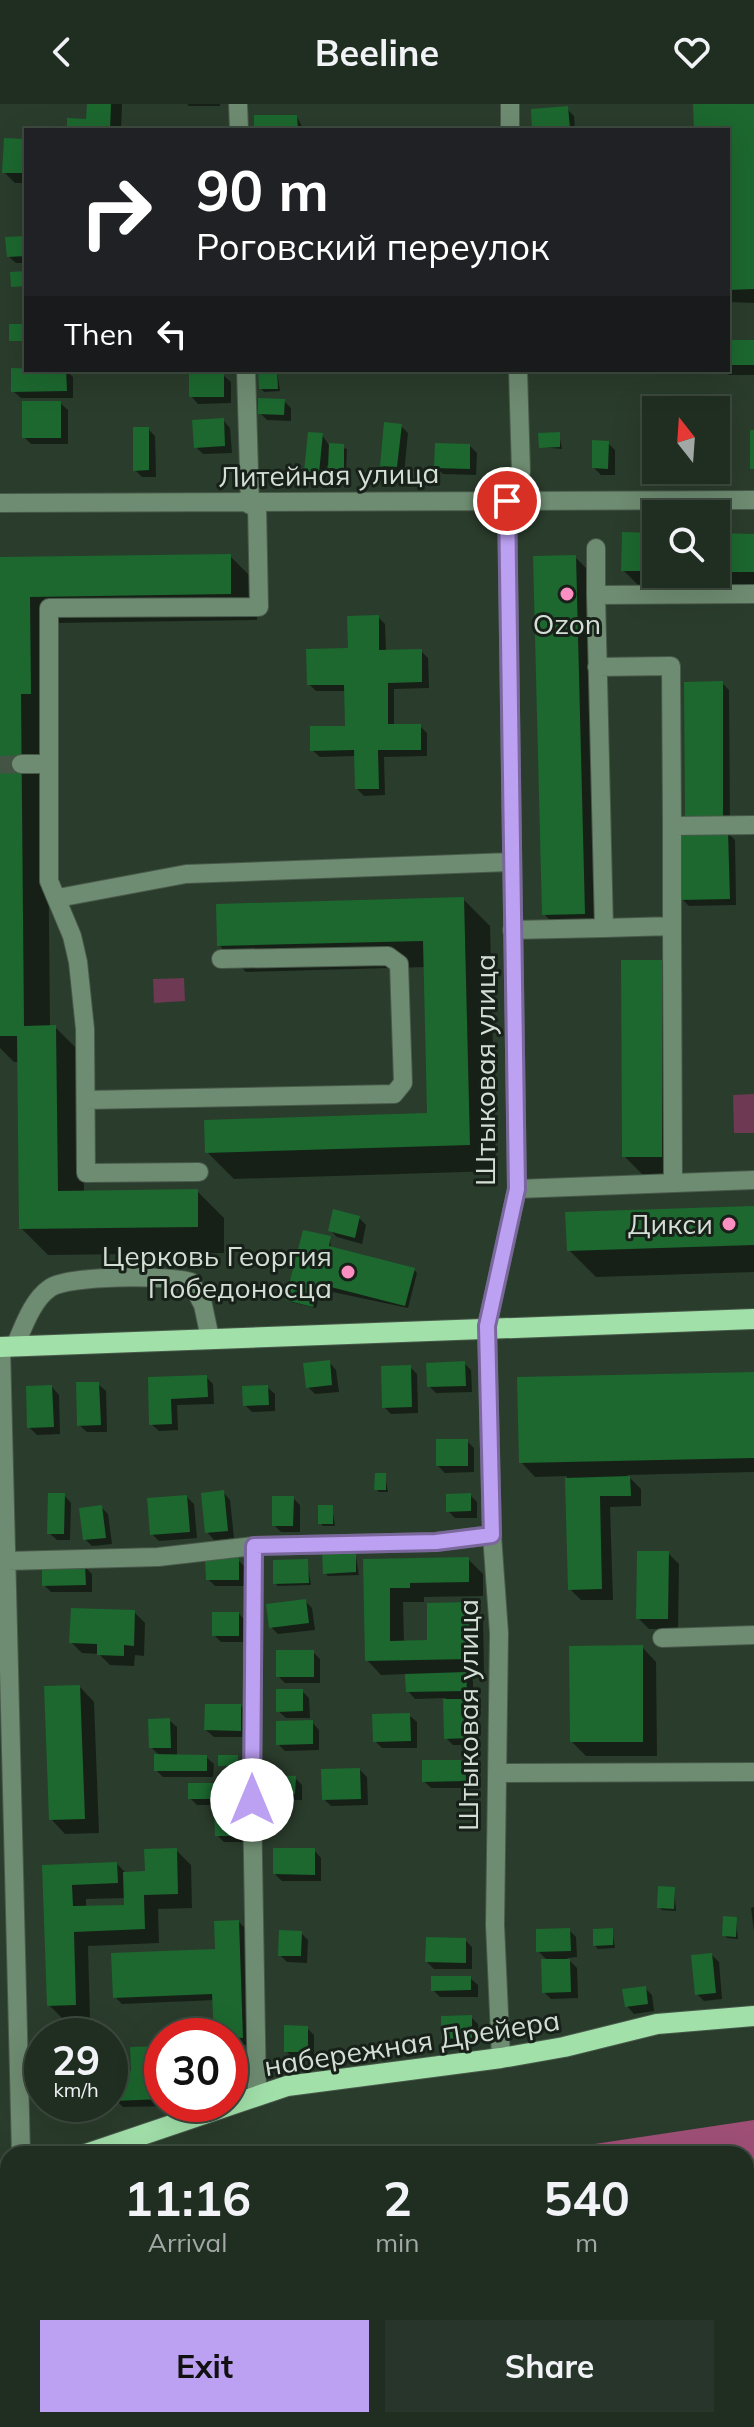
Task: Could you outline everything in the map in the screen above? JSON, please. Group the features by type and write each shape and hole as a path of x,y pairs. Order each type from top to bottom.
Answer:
{"main road":[{"path":"5,1347 487,1326 754,1319"},
{"name":"набережная Дрейера","path":"110,2146 257,2096 321,2080 501,2058 564,2047 657,2024 754,2016"}],"street":[{"path":"238,104 239,128"},
{"path":"510,104 510,128"},
{"path":"199,1172 86,1173 85,1029 78,962 58,898 49,881 49,608 259,607 246,372"},
{"name":"Штыковая улица","path":"501,2058 495,1925 499,1633 492,1535 487,1326 517,1189 507,501 521,472 518,372"},
{"name":"Литейная улица","path":"0,503 253,505 754,500"},
{"path":"596,548 604,928"},
{"path":"596,595 754,594"},
{"path":"597,667 671,666 673,1183"},
{"path":"21,764 48,764"},
{"path":"672,826 754,825"},
{"path":"58,898 186,874 511,862"},
{"path":"512,930 672,926"},
{"path":"86,1100 394,1094 403,1083 399,964 388,956 221,959"},
{"path":"517,1189 754,1180"},
{"path":"21,2146 7,1918 5,1347 50,1287 83,1280 174,1276 191,1282 203,1305 210,1338"},
{"path":"7,1561 158,1557 254,1546 436,1542 492,1535"},
{"path":"254,1546 252,1800 257,2096"},
{"path":"662,1638 754,1635"},
{"path":"497,1773 754,1772"}],"shaded area":[{"path":"184,978 185,1001 154,1003 153,979"},
{"path":"754,1094 754,1133 734,1133 733,1095"},
{"path":"754,2120 754,2146 581,2146"}],"building":[{"path":"87,104 111,104 110,128 67,128 67,118 86,119"},
{"path":"693,104 754,104 754,289 730,290 730,128 694,128"},
{"path":"568,106 570,128 532,128 531,109"},
{"path":"254,115 297,115 298,128 254,128"},
{"path":"4,138 24,139 24,173 2,173"},
{"path":"24,236 24,256 7,257 5,237"},
{"path":"24,271 24,286 11,287 10,272"},
{"path":"9,324 24,324 24,341 9,341"},
{"path":"730,340 754,340 754,365 730,365"},
{"path":"11,368 24,368 24,372 66,372 67,391 11,392"},
{"path":"258,372 277,372 278,389 259,389"},
{"path":"189,373 224,373 224,397 189,397"},
{"path":"258,398 285,399 284,415 258,414"},
{"path":"22,401 61,401 61,438 22,438"},
{"path":"224,418 225,446 194,448 192,420"},
{"path":"384,422 402,424 397,467 380,466"},
{"path":"133,427 149,427 149,470 133,471"},
{"path":"750,430 754,430 754,469 750,469"},
{"path":"308,432 323,433 319,473 304,471"},
{"path":"560,432 560,447 539,448 538,433"},
{"path":"592,440 609,441 608,469 592,468"},
{"path":"329,443 344,444 344,469 328,469"},
{"path":"435,443 470,444 470,469 434,468"},
{"path":"622,532 642,533 642,571 621,571"},
{"path":"730,533 754,534 754,572 730,572"},
{"path":"231,554 231,594 30,597 31,694 21,694 24,1026 56,1025 58,1191 198,1189 198,1227 19,1229 17,1036 0,1036 0,557"},
{"path":"576,555 585,914 542,915 533,556"},
{"path":"379,615 379,650 422,649 422,682 388,683 388,724 421,724 421,750 378,750 379,789 355,789 354,750 310,751 310,726 345,726 344,685 307,685 306,649 348,648 347,616"},
{"path":"723,681 723,818 685,818 684,682"},
{"path":"728,831 730,899 680,900 678,832"},
{"path":"464,897 470,1145 205,1153 204,1120 427,1113 423,941 217,946 216,904"},
{"path":"621,960 662,960 662,1157 622,1157"},
{"path":"754,1206 754,1245 567,1251 565,1212"},
{"path":"333,1209 360,1216 355,1238 328,1231"},
{"path":"303,1230 331,1236 329,1246 415,1268 405,1306 319,1284 313,1307 285,1300"},
{"path":"330,1360 332,1385 306,1388 303,1363"},
{"path":"465,1361 466,1386 427,1387 426,1363"},
{"path":"411,1365 412,1407 382,1408 381,1366"},
{"path":"754,1372 754,1458 519,1463 517,1377"},
{"path":"207,1375 208,1397 171,1399 172,1424 149,1425 148,1377"},
{"path":"76,1382 99,1382 101,1425 77,1426"},
{"path":"52,1385 54,1427 27,1428 26,1386"},
{"path":"268,1385 269,1405 243,1406 242,1386"},
{"path":"436,1439 468,1439 468,1466 436,1466"},
{"path":"375,1473 386,1473 386,1490 374,1490"},
{"path":"630,1476 631,1496 600,1496 602,1589 568,1590 565,1478"},
{"path":"224,1490 228,1531 205,1533 201,1493"},
{"path":"48,1493 65,1493 64,1534 47,1534"},
{"path":"471,1493 471,1511 446,1512 446,1494"},
{"path":"187,1495 190,1532 150,1535 147,1498"},
{"path":"272,1496 294,1496 293,1526 272,1526"},
{"path":"102,1505 106,1538 83,1540 79,1508"},
{"path":"318,1505 333,1505 333,1524 318,1524"},
{"path":"356,1549 356,1572 323,1574 322,1551"},
{"path":"637,1551 669,1551 668,1619 636,1619"},
{"path":"469,1557 469,1582 410,1583 410,1588 390,1588 390,1641 427,1640 427,1603 469,1602 470,1659 365,1661 363,1559"},
{"path":"239,1558 239,1580 206,1580 205,1559"},
{"path":"308,1559 309,1583 273,1584 273,1560"},
{"path":"85,1565 86,1585 42,1586 42,1566"},
{"path":"306,1599 309,1623 269,1628 266,1604"},
{"path":"71,1608 135,1610 134,1646 124,1645 124,1656 97,1655 97,1644 69,1643"},
{"path":"212,1612 239,1612 239,1636 212,1636"},
{"path":"643,1645 643,1742 570,1742 569,1646"},
{"path":"276,1650 314,1650 314,1677 276,1677"},
{"path":"466,1672 467,1691 406,1692 405,1674"},
{"path":"80,1685 85,1819 49,1820 44,1686"},
{"path":"276,1689 303,1689 303,1711 276,1712"},
{"path":"443,1699 469,1699 470,1738 444,1739"},
{"path":"205,1704 241,1704 241,1731 204,1730"},
{"path":"410,1713 411,1741 373,1742 372,1714"},
{"path":"170,1718 171,1748 149,1748 148,1719"},
{"path":"313,1720 313,1744 276,1745 276,1721"},
{"path":"154,1754 207,1755 207,1771 154,1771"},
{"path":"218,1755 238,1755 238,1766 218,1766"},
{"path":"422,1760 465,1760 466,1781 422,1782"},
{"path":"360,1768 361,1799 322,1800 321,1769"},
{"path":"270,1775 296,1776 295,1794 270,1794"},
{"path":"188,1783 227,1783 227,1799 188,1799"},
{"path":"243,1811 243,1836 215,1836 214,1812"},
{"path":"177,1848 178,1894 144,1895 145,1929 74,1932 76,2005 47,2006 42,1865 117,1862 118,1883 72,1885 73,1906 124,1905 123,1872 145,1871 144,1849"},
{"path":"273,1848 315,1848 315,1875 273,1874"},
{"path":"658,1886 675,1887 674,1909 657,1908"},
{"path":"723,1916 737,1917 736,1937 722,1936"},
{"path":"239,1920 242,2018 213,2018 212,1994 113,1998 111,1953 215,1949 214,1921"},
{"path":"570,1928 571,1951 536,1952 536,1929"},
{"path":"613,1928 613,1945 593,1946 593,1929"},
{"path":"279,1930 302,1931 301,1956 278,1956"},
{"path":"426,1937 466,1938 466,1963 425,1962"},
{"path":"712,1953 716,1993 695,1995 691,1955"},
{"path":"541,1959 570,1959 571,1992 542,1993"},
{"path":"431,1976 471,1976 471,1990 431,1991"},
{"path":"646,1986 648,2004 625,2007 622,1989"},
{"path":"472,2015 472,2038 441,2039 441,2016"},
{"path":"284,2025 308,2026 308,2052 284,2052"},
{"path":"130,2047 144,2047 144,2100 128,2100"}],"tunnel":[{"path":"0,765 21,764"}],"place":[{"name":"Ozon","path":"567,594"},
{"name":"Дикси","path":"729,1224"},
{"name":"Церковь Георгия Победоносца","path":"348,1272"}],"route":[{"path":"252,1800 254,1546 436,1542 492,1535 487,1326 517,1189 507,501"}]}
